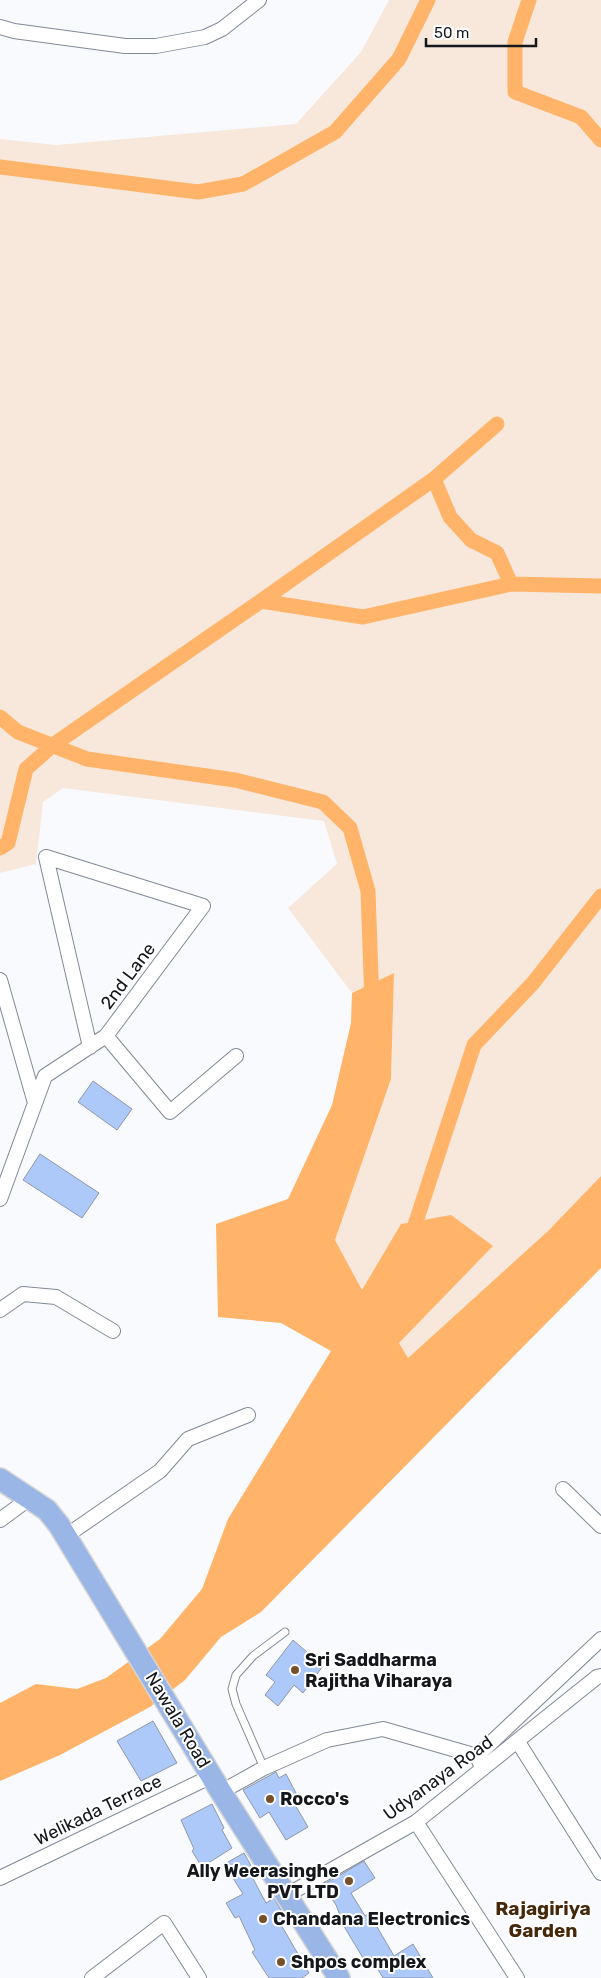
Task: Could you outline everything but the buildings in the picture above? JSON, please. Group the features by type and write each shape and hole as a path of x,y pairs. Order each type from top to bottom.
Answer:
{"main road":[{"name":"Nawala Road","path":"0,1479 47,1510 60,1525 176,1719 338,1978"}],"street":[{"path":"0,27 14,31 125,46 156,46 205,38 222,30 259,0"},
{"name":"2nd Lane","path":"0,1199 45,1076 90,1047 106,1036 203,906 46,857 90,1047"},
{"path":"0,980 35,1103"},
{"path":"106,1036 170,1112 236,1056"},
{"path":"0,1310 23,1294 56,1297 113,1331"},
{"path":"66,1536 160,1471 188,1439 248,1415"},
{"path":"564,1488 601,1526"},
{"path":"0,1520 30,1498"},
{"path":"483,1769 477,1756 601,1639"},
{"name":"Udyanaya Road","path":"286,1895 416,1822 597,1677 601,1676"},
{"name":"Welikada Terrace","path":"0,1878 216,1784 264,1768 327,1740 383,1729 477,1756"},
{"path":"518,1742 601,1873"},
{"path":"416,1822 517,1978"},
{"path":"92,1978 164,1923 199,1978"}],"lane":[{"path":"264,1768 236,1704 232,1689 236,1675 253,1656 285,1632"}],"shaded area":[{"path":"389,0 601,0 601,1176 548,1231 408,1358 398,1344 492,1246 362,1290 335,1240 391,1079 394,973 352,993 288,908 337,864 324,821 63,788 43,802 36,864 0,873 0,139 56,145 296,124 361,52"},
{"path":"394,973 391,1079 335,1240 362,1290 401,1224 451,1215 493,1246 399,1343 408,1358 548,1231 601,1176 601,1268 261,1612 221,1637 185,1680 150,1707 60,1755 0,1781 0,1703 36,1684 77,1689 106,1678 160,1639 202,1589 228,1519 331,1351 281,1323 218,1317 216,1224 288,1199 332,1105 351,1023 352,993"}],"waterway":[{"path":"0,167 198,192 243,184 335,132 399,59 428,0"},
{"path":"529,0 515,42 515,92 581,117 601,140"},
{"path":"261,601 434,479 497,424"},
{"path":"434,479 450,517 471,540 497,553 511,584"},
{"path":"0,848 8,843 26,769 53,745 261,601 363,617 511,584 601,586"},
{"path":"0,717 18,732 87,759 235,780 323,802 350,828 368,891 372,1004"},
{"path":"410,1240 474,1045 533,983 601,896"}],"place":[{"name":"Sri Saddharma Rajitha Viharaya","path":"295,1670"},
{"name":"Rocco's","path":"270,1799"},
{"name":"Ally Weerasinghe PVT LTD","path":"349,1881"},
{"name":"Chandana Electronics","path":"263,1919"},
{"name":"Shpos complex","path":"281,1962"}],"district":[{"name":"Rajagiriya Garden","path":"543,1919"}]}
